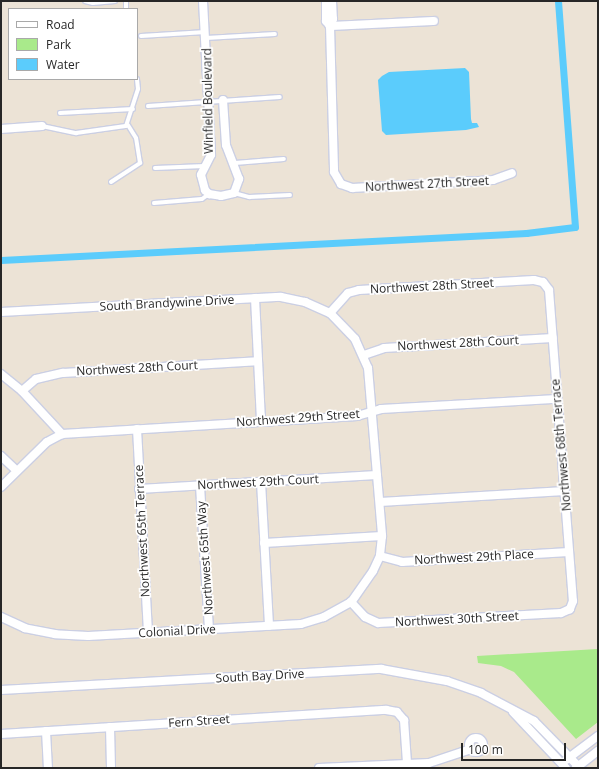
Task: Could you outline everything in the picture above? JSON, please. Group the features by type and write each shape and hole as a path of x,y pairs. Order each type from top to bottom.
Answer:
{"street":[{"name":"Winfield Boulevard","path":"203,1 210,101 211,155 201,175 202,183 209,194"},
{"path":"326,1 326,21 330,26"},
{"path":"330,26 333,19 332,1"},
{"path":"330,26 434,21"},
{"name":"Northwest 27th Street","path":"330,26 334,172 342,184 352,188 493,180 512,174"},
{"name":"Winfield Boulevard","path":"223,100 228,155 235,163 239,179 234,193"},
{"path":"1,129 42,126"},
{"path":"209,194 220,196 234,193"},
{"name":"Northwest 28th Street","path":"330,313 348,293 359,290 534,280 543,282"},
{"name":"Northwest 68th Terrace","path":"543,282 549,290 553,338 573,600 570,609"},
{"name":"South Brandywine Drive","path":"1,312 281,297 306,302 330,313"},
{"path":"254,298 261,420"},
{"path":"330,313 342,324 364,355 372,411 380,502 382,536 380,556"},
{"name":"Northwest 28th Court","path":"364,355 384,348 553,338"},
{"name":"Northwest 28th Court","path":"22,391 36,379 63,372 257,361"},
{"path":"1,374 22,391 62,434 47,442 16,470 1,487"},
{"name":"Northwest 29th Street","path":"62,434 261,420 357,416 381,409 557,399"},
{"name":"Northwest 65th Terrace","path":"137,429 139,489 148,633"},
{"path":"1,456 16,470"},
{"name":"Northwest 29th Court","path":"139,489 377,476"},
{"path":"261,482 269,626"},
{"name":"Northwest 65th Way","path":"200,486 209,629"},
{"path":"380,502 565,491"},
{"path":"264,543 382,536"},
{"name":"Northwest 29th Place","path":"380,556 402,562 569,552"},
{"name":"Colonial Drive","path":"1,617 25,628 55,634 148,633 301,624 324,617 351,602 365,586 380,556"},
{"name":"Northwest 30th Street","path":"351,602 365,617 378,623 561,613 570,609"},
{"name":"South Bay Drive","path":"1,690 381,669 447,681 481,692 511,710 534,721 571,757 578,767"},
{"name":"Fern Street","path":"1,734 386,710 397,712 404,720 407,763"},
{"name":"South Bay Drive","path":"511,710 564,766"},
{"path":"110,727 111,768"},
{"path":"46,731 48,768"},
{"path":"564,766 571,757 598,736"},
{"path":"319,768 429,763 471,749"},
{"path":"578,767 598,750"}],"lane":[{"path":"85,1 114,1"},
{"path":"101,2 102,8"},
{"path":"141,36 275,34"},
{"path":"112,182 140,163 136,138 128,125 138,89 137,80"},
{"path":"148,106 280,97"},
{"path":"60,113 133,109"},
{"path":"42,126 76,133 113,130 128,125"},
{"path":"235,163 284,159"},
{"path":"155,168 205,166"},
{"path":"234,193 249,197 290,195"},
{"path":"154,203 202,199 209,194"}],"green space":[{"path":"598,649 598,722 576,739 514,672 501,666 478,663 477,656"}],"water":[{"path":"465,68 469,72 471,119 472,123 477,123 479,127 466,130 386,135 382,131 378,80 382,76 389,72"}],"waterway":[{"path":"1,260 526,233 575,227 558,1"}]}
